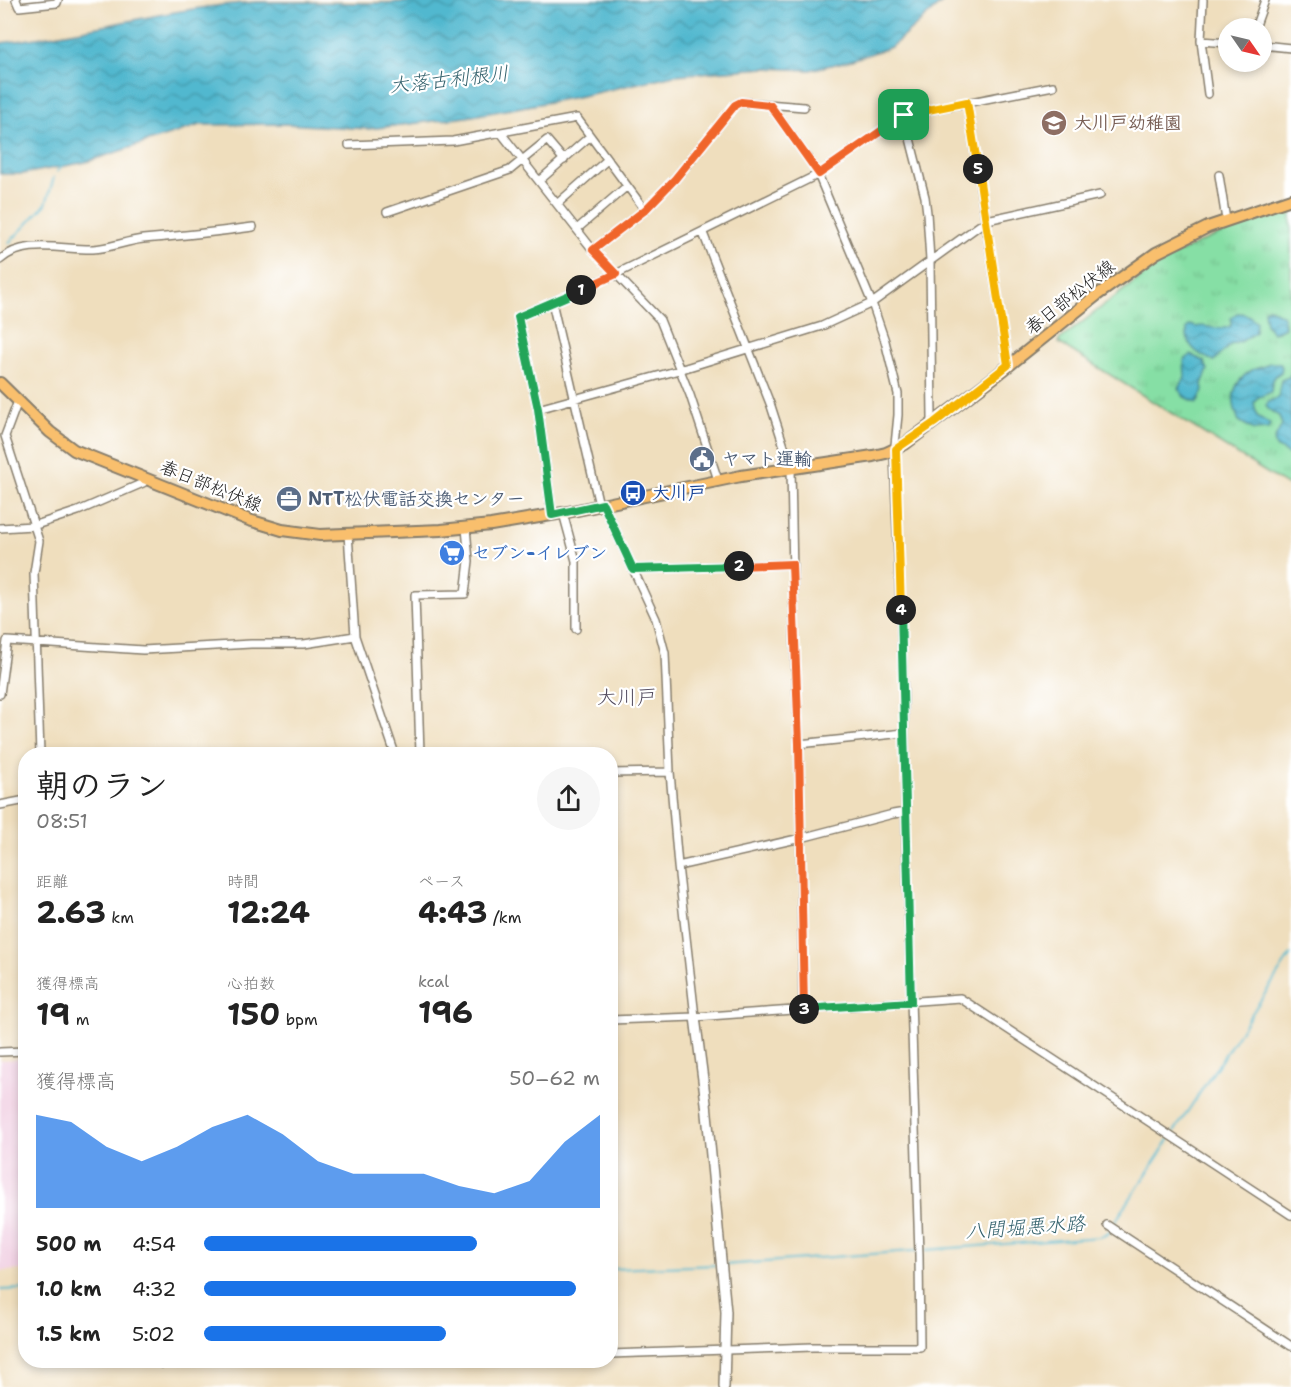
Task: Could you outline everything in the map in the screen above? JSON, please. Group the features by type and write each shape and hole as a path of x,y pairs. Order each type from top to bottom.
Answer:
{"main road":[{"name":"春日部松伏線","path":"0,383 50,432 74,450 276,528 300,534 348,534 466,528 557,514 718,480 850,460 896,449 934,423 1139,264 1179,240 1227,220 1291,199"}],"street":[{"path":"16,0 19,7 57,3 58,0"},
{"path":"1203,0 1201,41 1208,94"},
{"path":"1259,18 1265,0"},
{"path":"1201,41 1218,42"},
{"path":"1272,46 1291,48"},
{"path":"576,629 576,561 557,514 518,317 703,233 819,174 904,115 1053,86"},
{"path":"593,250 645,210 675,179 735,105 741,102 804,106"},
{"path":"967,102 1008,365"},
{"path":"618,1354 726,1352 813,1347 920,1347 896,449 898,394 885,341 872,303 819,174 770,105"},
{"path":"904,115 925,197 930,260 932,418 934,423"},
{"path":"348,145 453,141 577,118 645,210"},
{"path":"501,133 593,250 660,320 690,395 718,480"},
{"path":"539,181 589,136"},
{"path":"387,212 510,170 547,140 564,160"},
{"path":"557,204 607,160"},
{"path":"1219,174 1227,220"},
{"path":"577,229 627,186"},
{"path":"538,409 680,370 822,326 872,303 987,220 1100,195"},
{"path":"0,260 8,253 27,249 52,247 94,249 141,239 253,227"},
{"path":"703,233 750,349 791,468 799,744 803,1009"},
{"path":"552,302 601,505 656,619 665,653 670,772 678,866 726,1312 724,1387"},
{"path":"18,401 5,436 39,541 34,573 40,747"},
{"path":"0,528 33,526 78,511 142,483"},
{"path":"420,747 415,596 465,594 469,561 466,528"},
{"path":"348,534 356,636 393,747"},
{"path":"633,569 792,564"},
{"path":"0,694 7,641 143,650 251,644 304,644 356,636"},
{"path":"799,744 904,734"},
{"path":"618,773 670,772"},
{"path":"0,806 18,802"},
{"path":"678,866 905,812"},
{"path":"618,1020 695,1017 960,998 1291,1215"},
{"path":"0,1052 18,1051"},
{"path":"1107,1225 1291,1346"}],"shaded area":[{"path":"18,1059 18,1270 0,1271 0,1060"}],"green space":[{"path":"1291,210 1291,488 1059,343 1059,340 1156,266 1185,249 1215,236"}],"water":[{"name":"大落古利根川","path":"429,0 945,0 891,47 810,70 765,68 674,75 582,96 467,117 369,129 285,124 200,125 86,162 23,174 0,174 0,43 64,34 224,5 256,2 386,3"},
{"path":"1269,308 1283,316 1285,327 1273,333 1265,320 1264,310"},
{"path":"1237,313 1247,315 1256,322 1255,332 1242,341 1230,345 1214,361 1198,353 1190,345 1187,328 1190,325 1226,328 1231,326 1231,318"},
{"path":"1191,355 1204,361 1208,370 1202,384 1203,391 1197,403 1184,397 1179,389 1185,377 1184,360"},
{"path":"1269,363 1280,363 1281,372 1273,380 1271,392 1257,398 1254,403 1257,416 1270,424 1268,429 1254,430 1239,421 1234,406 1234,392 1245,375"},
{"path":"1291,373 1291,456 1276,447 1274,440 1282,425 1279,416 1266,405 1278,398 1281,380 1289,377"}],"waterway":[{"path":"57,172 62,165"},
{"path":"9,243 46,204 54,177"},
{"name":"八間堀悪水路","path":"1113,1225 1291,954"},
{"name":"八間堀悪水路","path":"724,1265 1100,1237 1108,1234 1110,1230"},
{"name":"八間堀悪水路","path":"618,1269 718,1265"},
{"name":"八間堀悪水路","path":"0,1290 18,1289"}],"place":[{"name":"大川戸幼稚園","path":"1054,123"},
{"name":"ヤマト運輸","path":"702,459"},
{"name":"大川戸","path":"633,493"},
{"name":"NTT松伏電話交換センター","path":"289,499"},
{"name":"セブン-イレブン","path":"452,553"}],"district":[{"name":"大川戸","path":"627,697"}],"route":[{"path":"741,102 770,105 819,174 904,115 967,102 1008,365 934,423 896,449 894,455 904,702 911,1002 803,1009 799,744 792,564 633,569 603,504 552,515 538,409 518,317 616,274 593,250 645,210 675,179 735,105 741,102"}]}
